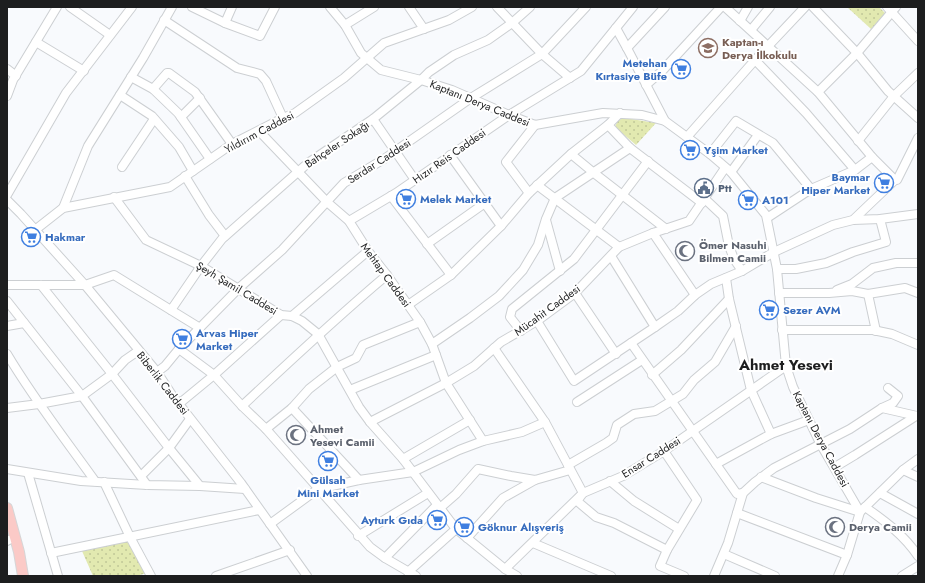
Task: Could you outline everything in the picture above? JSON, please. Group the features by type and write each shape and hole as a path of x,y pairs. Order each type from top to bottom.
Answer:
{"main road":[{"path":"7,508 19,552 23,576"},
{"path":"8,538 17,576"}],"street":[{"path":"7,96 16,76 57,7"},
{"path":"70,7 110,35"},
{"path":"7,195 66,93 132,7"},
{"path":"63,208 88,146 172,7"},
{"path":"192,7 225,23 260,36 274,7"},
{"path":"225,23 232,7"},
{"name":"Kaptanı Derya Caddesi","path":"330,7 345,25 361,53 381,70 421,80 452,90 509,116 535,125 604,113 620,113 665,121 710,154 728,170 762,209 767,218 777,269 786,366 793,387 821,445 862,510"},
{"path":"345,25 374,7"},
{"path":"409,7 424,29"},
{"name":"Yıldırım Caddesi","path":"35,230 63,208 170,187 232,144 295,113 344,78 384,43 449,20 472,7"},
{"path":"497,7 542,54 570,78"},
{"name":"Bahçeler Sokağı","path":"171,310 201,266 225,236 298,171 373,119 429,72 454,55 488,40 512,23 530,7"},
{"name":"Serdar Caddesi","path":"157,372 165,366 239,288 282,250 344,183 394,152 471,98 542,54 586,7"},
{"name":"Hızır Reis Caddesi","path":"349,221 391,196 509,116 581,71 633,7"},
{"path":"627,48 665,7"},
{"path":"646,85 662,71 721,7"},
{"path":"724,7 752,30 818,92 858,141 894,180"},
{"path":"740,20 748,7"},
{"path":"752,30 770,7"},
{"path":"687,137 755,60 805,7"},
{"path":"813,7 857,53 888,91 918,118"},
{"path":"818,92 857,53 891,8 916,36"},
{"path":"164,20 237,68 260,74 266,81 283,118"},
{"path":"616,28 665,121"},
{"path":"36,42 84,71"},
{"path":"755,60 806,113 855,170"},
{"path":"7,69 16,76"},
{"path":"153,89 167,73 171,75 195,92 232,144"},
{"path":"858,141 894,96 918,73"},
{"path":"131,77 153,89 178,113 210,159"},
{"path":"120,95 152,116 179,146 193,171"},
{"path":"181,117 200,98"},
{"path":"408,305 451,275 501,226 537,185 608,125 620,113"},
{"path":"122,167 154,119"},
{"path":"373,119 394,152 415,180"},
{"path":"710,154 736,121 773,143 811,189"},
{"path":"529,193 506,162 535,125"},
{"path":"608,125 630,148 723,216 729,246 742,271"},
{"name":"Mehtap Caddesi","path":"259,131 327,202 349,221 368,251 388,276 420,322 432,344 446,383 483,441"},
{"name":"Mücahit Caddesi","path":"370,422 446,383 474,366 501,342 537,321 575,293 619,247 689,220 728,170 758,135"},
{"path":"853,220 894,180 897,180 918,138"},
{"path":"432,344 499,296 523,270 538,246 546,219 555,198 630,148"},
{"path":"572,154 594,173 666,228"},
{"path":"450,155 501,226"},
{"path":"767,218 811,189 855,170 872,157"},
{"path":"521,331 510,317 512,309 574,259 648,161"},
{"path":"186,176 209,215 225,236"},
{"path":"537,185 619,247"},
{"path":"391,196 451,275"},
{"name":"Şeyh Şamil Caddesi","path":"114,197 146,240 201,266 281,315 292,316 302,321 318,334 370,422 403,459 456,529 505,569 517,576"},
{"name":"Biberlik Caddesi","path":"7,200 85,286 157,372 172,395 180,403 190,419 201,431 290,550 307,576"},
{"path":"428,244 485,203"},
{"path":"537,321 574,381 678,311 695,295 711,284 742,271 774,252 833,225 853,220 880,219 918,214"},
{"path":"546,219 560,271"},
{"path":"777,269 796,269 826,262 886,242 880,219"},
{"path":"654,233 695,295"},
{"path":"292,316 368,251"},
{"path":"611,256 655,327"},
{"path":"829,293 852,284 873,268 896,264 918,263"},
{"path":"7,285 85,286 114,275 200,328"},
{"path":"242,406 318,334 388,276"},
{"path":"726,278 729,299 751,390 771,434"},
{"path":"41,285 200,486"},
{"path":"779,293 829,293 852,291 868,294 905,288 918,293"},
{"path":"575,293 616,354"},
{"path":"868,294 876,331"},
{"path":"652,375 681,350 729,299"},
{"path":"7,301 82,396 147,485"},
{"path":"180,403 281,315"},
{"path":"266,429 292,408 309,389 337,367 356,358 363,345 420,322"},
{"path":"7,326 24,323"},
{"path":"467,538 503,498 535,480 569,468 613,438 617,425 634,414 654,410 683,394 694,380 714,362 736,326"},
{"path":"782,330 876,331 892,334 918,345"},
{"path":"631,343 737,494 743,493"},
{"path":"494,348 545,422 583,492 577,500 596,517 614,523 667,550"},
{"path":"179,350 214,374 242,406 266,429 358,536 385,558 416,576"},
{"path":"7,408 82,396 112,374 125,360 138,351"},
{"path":"7,354 39,404 95,481"},
{"path":"350,390 436,355"},
{"path":"577,402 642,360"},
{"name":"Ensar Caddesi","path":"505,569 583,492 623,476 664,451 786,366"},
{"path":"714,576 724,554 743,493 774,468 821,445 850,429 882,408 893,403 898,396 888,388"},
{"path":"292,408 359,480"},
{"path":"882,408 917,416"},
{"path":"835,467 917,416"},
{"path":"141,476 169,448 190,419"},
{"path":"403,459 470,420"},
{"path":"716,464 771,434 809,420"},
{"path":"270,524 318,489 359,480 413,472 459,450 483,441 522,432 545,422"},
{"path":"664,451 697,500 667,550 660,566 684,576"},
{"path":"838,576 847,555 862,510 903,470 918,459"},
{"path":"7,469 81,481 245,489"},
{"path":"385,558 438,507 456,494 478,469 535,480"},
{"path":"903,470 918,477"},
{"path":"28,473 58,576"},
{"path":"761,477 816,498 862,510 892,526 911,545 918,556"},
{"path":"610,481 634,501 679,529"},
{"path":"104,482 130,537 151,576"},
{"path":"358,536 428,493"},
{"path":"880,493 918,514"},
{"path":"51,553 259,510"},
{"path":"737,513 847,555"},
{"path":"408,572 456,529"},
{"path":"533,542 611,576"},
{"path":"216,576 290,550"},
{"path":"724,554 775,576"},
{"path":"902,576 918,566"}],"green space":[{"path":"847,7 879,7 885,13 884,16 871,29"},
{"path":"625,118 656,123 636,145 615,127 618,121"},
{"path":"130,541 147,573 136,576 93,576 82,551"}],"place":[{"name":"Kaptan-ı Derya İlkokulu","path":"708,48"},
{"name":"Metehan Kırtasiye Büfe","path":"681,69"},
{"name":"Yşim Market","path":"690,150"},
{"name":"Baymar Hiper Market","path":"884,183"},
{"name":"Ptt","path":"704,188"},
{"name":"Melek Market","path":"406,199"},
{"name":"A101","path":"748,200"},
{"name":"Hakmar","path":"31,237"},
{"name":"Ömer Nasuhi Bilmen Camii","path":"685,251"},
{"name":"Sezer AVM","path":"769,310"},
{"name":"Arvas Hiper Market","path":"182,339"},
{"name":"Ahmet Yesevi Camii","path":"296,435"},
{"name":"Gülsah Mini Market","path":"328,461"},
{"name":"Ayturk Gıda","path":"437,520"},
{"name":"Göknur Alışveriş","path":"464,527"},
{"name":"Derya Camii","path":"835,527"}],"district":[{"name":"Ahmet Yesevi","path":"786,365"}]}
